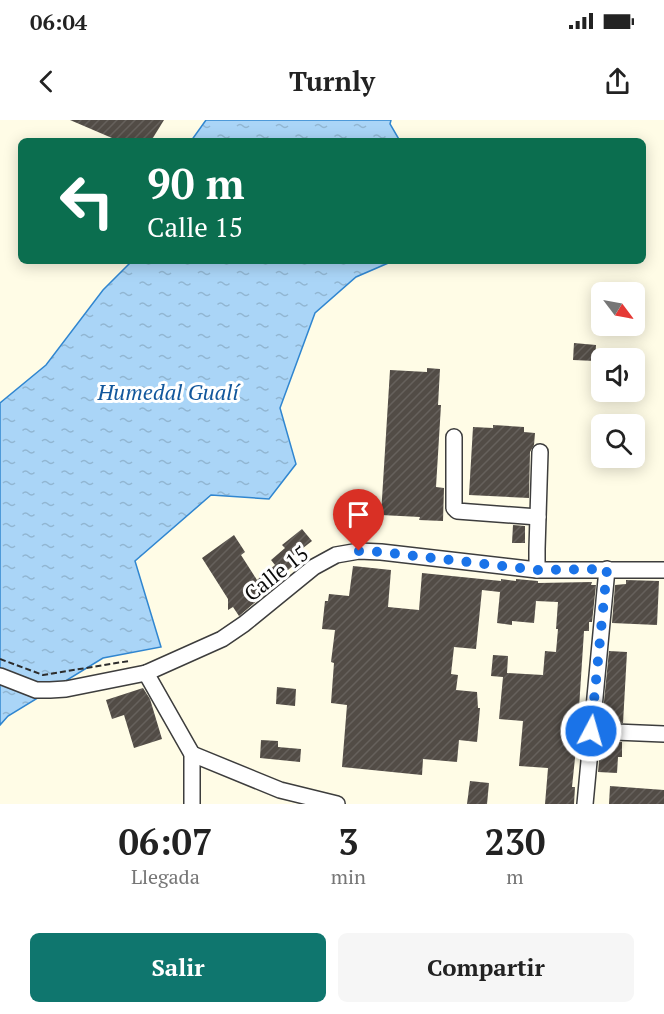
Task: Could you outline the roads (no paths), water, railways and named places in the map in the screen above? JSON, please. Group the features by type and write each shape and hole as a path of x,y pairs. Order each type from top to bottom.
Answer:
{"street":[{"path":"454,437 454,508 457,511 538,517"},
{"path":"537,570 540,452"},
{"name":"Calle 15","path":"0,676 36,690 66,689 146,673 222,639 314,567 336,555 359,551 537,570 664,570"},
{"path":"585,804 607,569"},
{"path":"146,673 192,754 192,804"},
{"path":"591,731 664,734"},
{"path":"192,754 280,790 337,804"}],"water":[{"path":"206,120 391,120 390,124 398,138 193,138"},
{"name":"Humedal Gualí","path":"129,264 386,264 356,277 315,313 280,408 296,464 269,499 211,495 135,561 161,647 103,658 8,716 0,725 0,403 46,365 103,290"}]}
